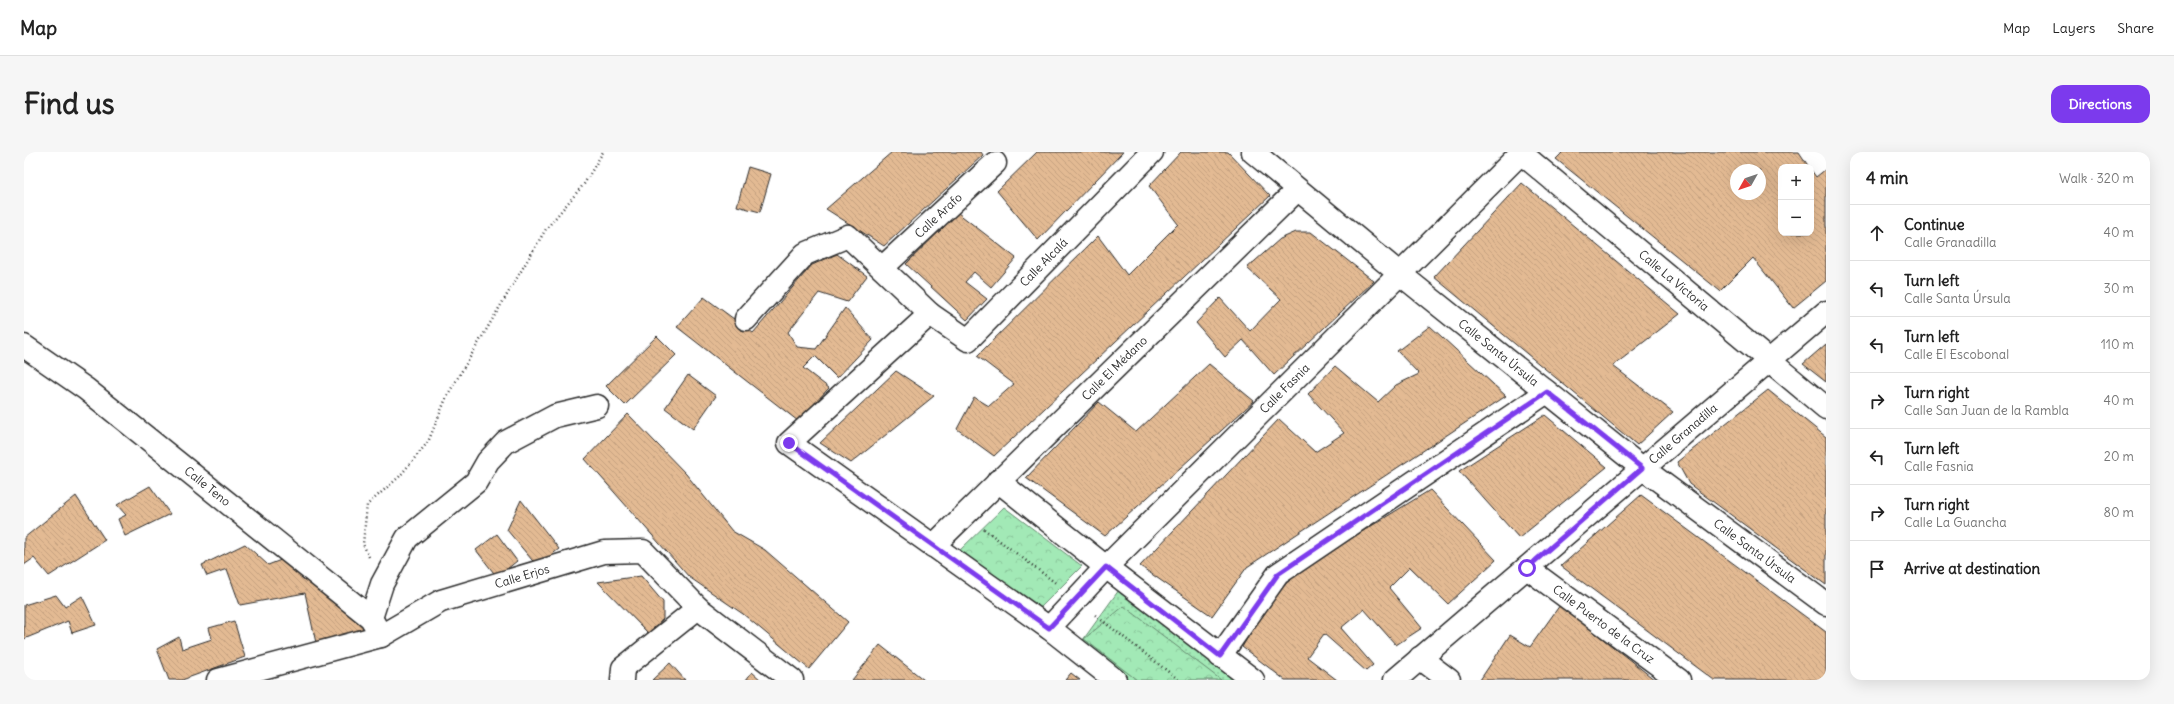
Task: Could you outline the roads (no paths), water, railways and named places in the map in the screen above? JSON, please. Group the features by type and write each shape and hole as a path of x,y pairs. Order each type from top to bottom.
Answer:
{"street":[{"name":"Calle Alcalá","path":"746,318 805,254 848,236 930,314 968,340 1152,152"},
{"name":"Calle Santa Úrsula","path":"1253,152 1400,274 1642,468 1826,604"},
{"name":"Calle Fasnia","path":"1049,628 1106,567 1522,153"},
{"name":"Calle La Victoria","path":"1522,153 1826,408"},
{"name":"Calle Arafo","path":"882,268 995,163"},
{"name":"Calle El Médano","path":"933,546 1297,190"},
{"name":"Calle Granadilla","path":"1395,680 1826,312"},
{"path":"930,314 789,443 1049,628 1115,680"},
{"name":"Calle Teno","path":"24,346 86,389 376,627"},
{"path":"1220,656 1278,574 1547,392"},
{"path":"376,627 382,584 407,538 476,482 488,460 506,442 555,416 597,406"},
{"path":"998,481 1220,656 1253,680"},
{"name":"Calle Erjos","path":"218,680 376,627 441,601 604,552 643,551 698,608 792,680"},
{"name":"Calle Puerto de la Cruz","path":"1527,568 1679,680"},
{"path":"622,680 623,668 698,608"},
{"path":"1420,658 1449,680"}]}
